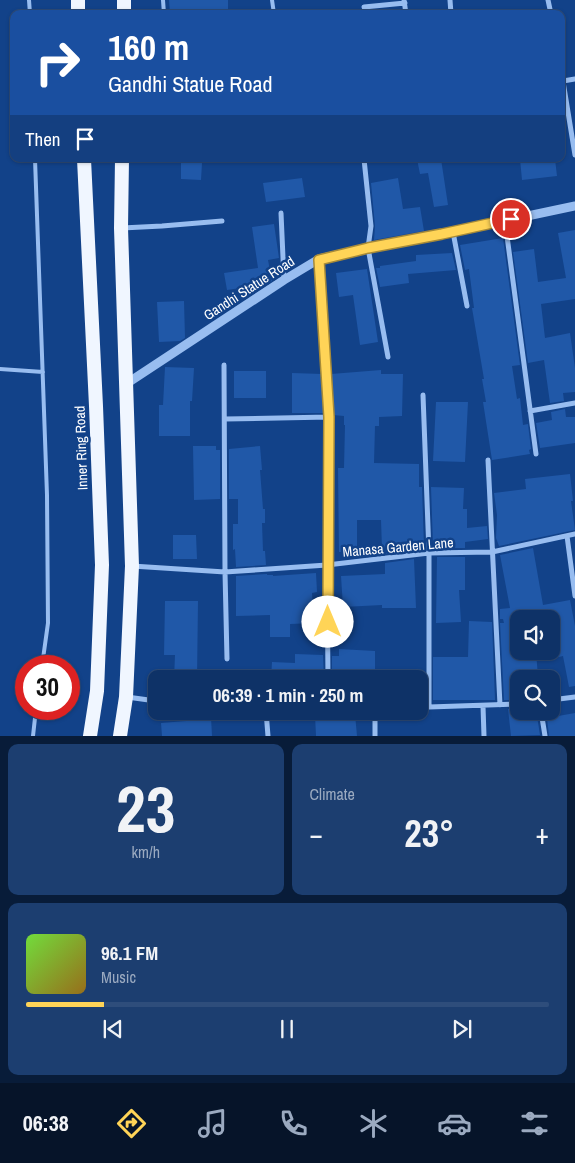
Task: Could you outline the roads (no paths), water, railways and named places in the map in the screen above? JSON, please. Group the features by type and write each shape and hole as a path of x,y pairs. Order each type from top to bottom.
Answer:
{"highway":[{"name":"Inner Ring Road","path":"84,162 102,565 97,691 90,736"},
{"path":"120,736 126,697 132,566 121,228 122,162"}],"street":[{"path":"364,7 404,1"},
{"path":"565,93 575,155"},
{"path":"364,162 370,226 368,248 388,357"},
{"name":"Gandhi Statue Road","path":"126,384 284,280 319,260 368,248 575,206"},
{"path":"281,213 284,280"},
{"path":"121,228 222,221"},
{"path":"505,221 536,454"},
{"path":"454,232 467,306"},
{"path":"319,260 329,417 328,670"},
{"path":"224,365 225,572 228,659"},
{"path":"423,395 429,553 428,707 510,704"},
{"path":"530,411 575,403"},
{"path":"225,419 329,417"},
{"path":"488,460 500,705"},
{"name":"Manasa Garden Lane","path":"132,566 225,572 327,565 429,553 492,552 575,534"},
{"path":"567,536 575,596"},
{"path":"126,697 148,700"},
{"path":"560,699 575,697"},
{"path":"483,706 484,736"},
{"path":"267,720 268,736"},
{"path":"375,720 375,736"},
{"path":"543,720 545,736"}],"lane":[{"path":"35,162 43,372 48,623 44,655"},
{"path":"0,369 43,372"},
{"path":"33,736 35,720"}]}
